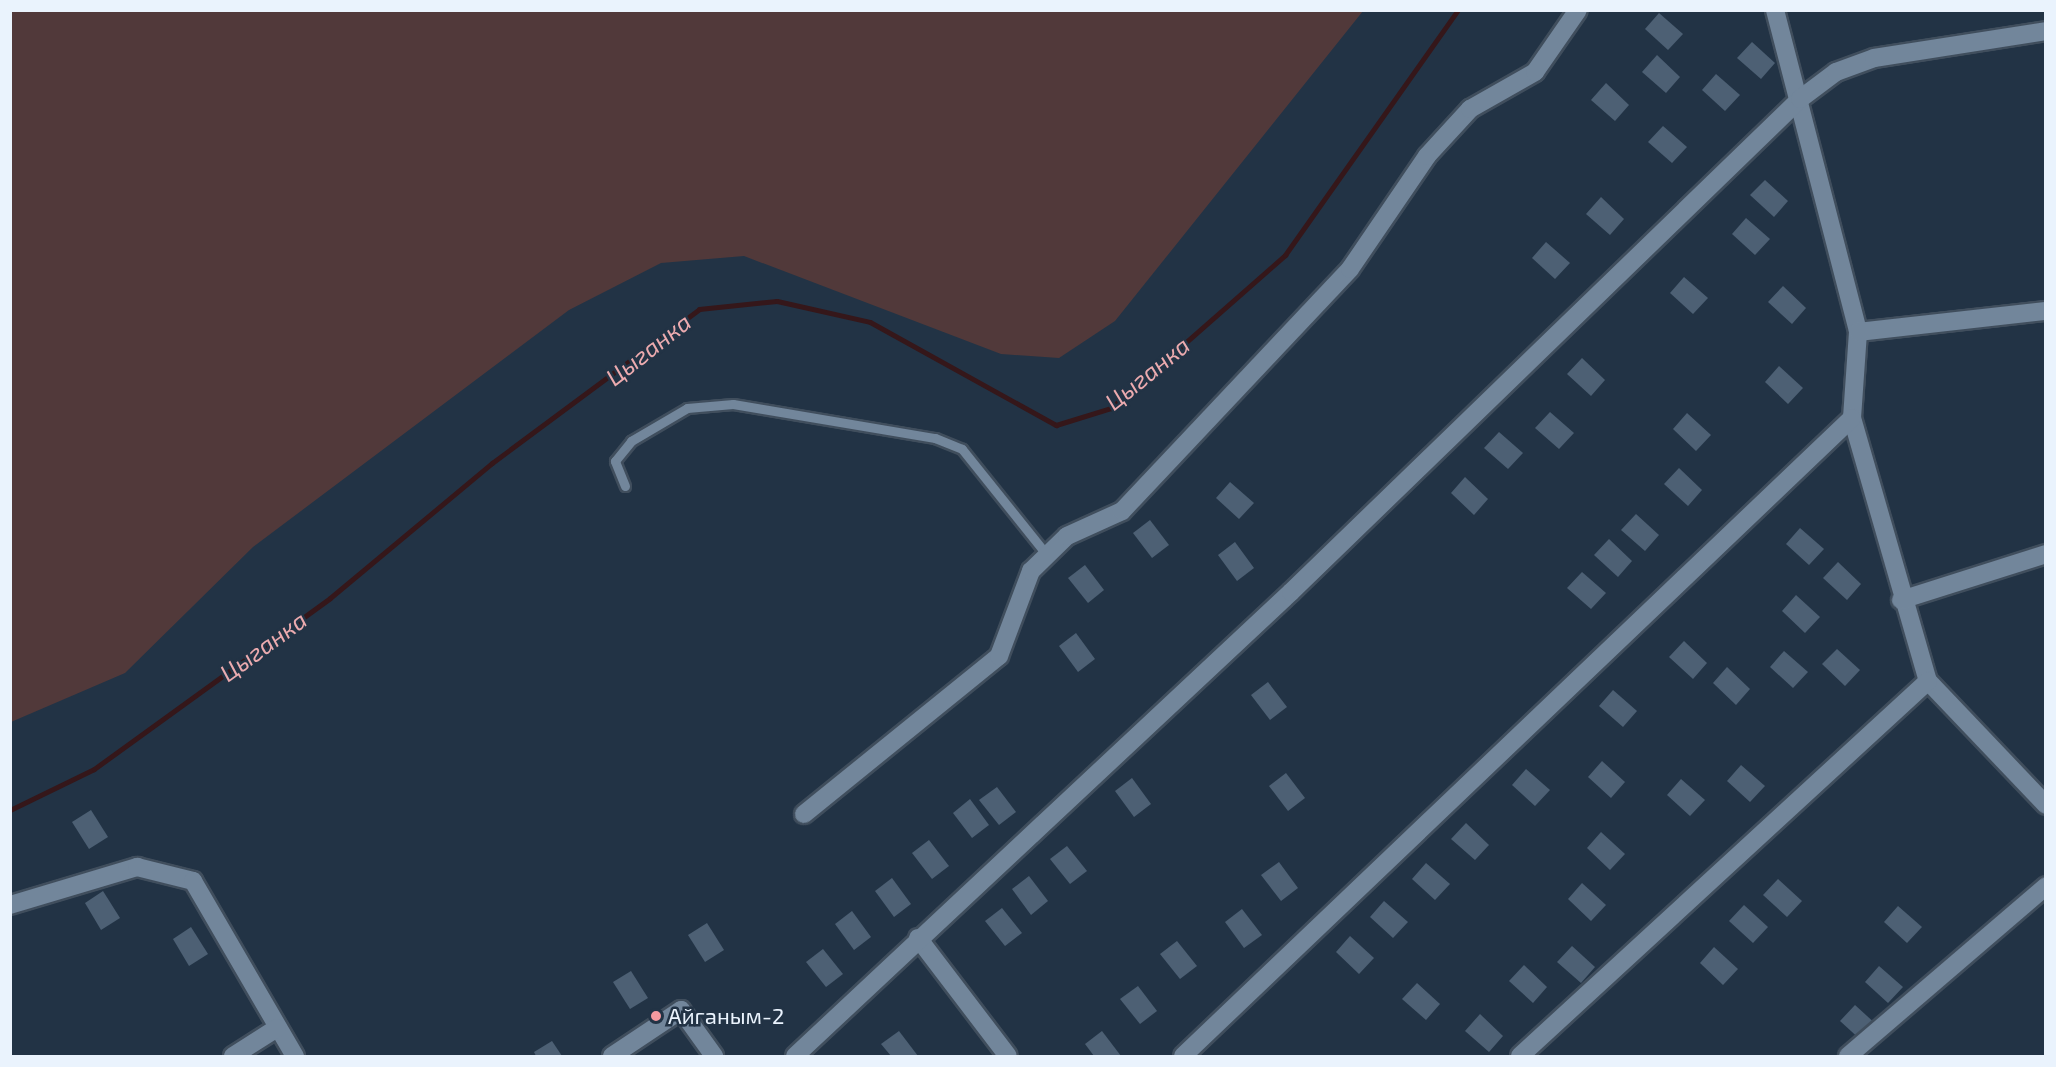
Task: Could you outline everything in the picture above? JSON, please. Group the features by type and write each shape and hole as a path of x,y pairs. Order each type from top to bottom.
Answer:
{"street":[{"path":"804,814 999,656 1031,572 1067,536 1122,511 1350,269 1427,156 1470,109 1535,72 1578,10"},
{"path":"1776,10 1858,332 1852,418 1893,553 1901,600 1928,681 2046,805"},
{"path":"795,1056 918,938 1291,592 1800,99 1836,72 1874,58 2046,31"},
{"path":"1858,332 2046,311"},
{"path":"1183,1056 1852,418"},
{"path":"1901,600 2046,554"},
{"path":"1520,1056 1928,681"},
{"path":"10,905 137,867 193,880 295,1056"},
{"path":"1848,1056 2046,886"},
{"path":"918,938 1008,1056"},
{"path":"612,1056 681,1010 714,1056"},
{"path":"233,1056 278,1028"}],"lane":[{"path":"625,486 615,461 631,441 687,408 733,404 935,438 962,449 1047,555"}],"shaded area":[{"path":"11,10 1363,11 1115,321 1059,358 1001,354 744,256 661,263 569,310 253,547 125,673 11,722"}],"building":[{"path":"1659,13 1683,34 1668,50 1645,29"},
{"path":"1752,42 1775,63 1761,79 1737,58"},
{"path":"1657,55 1680,77 1666,93 1642,72"},
{"path":"1716,74 1740,95 1725,111 1702,90"},
{"path":"1606,83 1629,105 1615,121 1591,100"},
{"path":"1663,126 1687,147 1672,163 1648,142"},
{"path":"1765,180 1788,201 1774,217 1750,195"},
{"path":"1601,197 1624,219 1610,235 1586,214"},
{"path":"1746,218 1770,239 1755,255 1732,234"},
{"path":"1546,242 1570,263 1555,279 1532,258"},
{"path":"1684,277 1708,298 1693,314 1670,293"},
{"path":"1783,286 1806,308 1792,324 1768,302"},
{"path":"1582,358 1605,380 1591,396 1567,374"},
{"path":"1779,366 1803,388 1788,404 1765,382"},
{"path":"1550,412 1574,433 1559,449 1535,428"},
{"path":"1687,413 1711,435 1696,451 1673,429"},
{"path":"1499,432 1523,453 1508,469 1484,448"},
{"path":"1679,468 1702,490 1688,506 1664,484"},
{"path":"1465,477 1488,499 1474,515 1451,493"},
{"path":"1230,482 1254,503 1239,519 1216,498"},
{"path":"1636,514 1659,535 1645,551 1621,530"},
{"path":"1150,520 1169,545 1152,558 1133,533"},
{"path":"1800,528 1824,549 1809,565 1786,544"},
{"path":"1609,539 1632,561 1618,577 1594,555"},
{"path":"1235,542 1254,568 1237,581 1218,555"},
{"path":"1838,562 1861,584 1847,600 1823,578"},
{"path":"1085,565 1104,590 1088,603 1068,578"},
{"path":"1582,572 1606,593 1591,609 1567,588"},
{"path":"1796,595 1820,617 1805,633 1782,611"},
{"path":"1076,633 1095,659 1078,672 1059,646"},
{"path":"1684,641 1707,663 1693,679 1669,657"},
{"path":"1837,649 1860,670 1845,686 1822,664"},
{"path":"1784,651 1808,672 1793,688 1770,667"},
{"path":"1727,667 1750,689 1736,705 1713,683"},
{"path":"1268,682 1287,707 1270,720 1251,695"},
{"path":"1613,690 1637,711 1623,727 1599,706"},
{"path":"1602,761 1625,782 1611,798 1588,777"},
{"path":"1741,765 1765,786 1750,802 1727,781"},
{"path":"1526,769 1550,790 1535,806 1512,785"},
{"path":"1286,773 1305,798 1288,811 1269,786"},
{"path":"1132,778 1151,804 1134,817 1115,791"},
{"path":"1681,779 1705,800 1690,816 1667,795"},
{"path":"997,787 1016,812 999,825 979,800"},
{"path":"970,799 989,825 972,838 953,813"},
{"path":"91,810 108,837 89,849 72,822"},
{"path":"1466,823 1489,845 1475,860 1451,839"},
{"path":"1601,832 1625,854 1610,870 1587,848"},
{"path":"929,840 949,866 932,879 912,853"},
{"path":"1067,846 1087,871 1070,884 1050,859"},
{"path":"1279,862 1298,888 1281,901 1261,875"},
{"path":"1426,863 1450,884 1435,900 1412,879"},
{"path":"1029,876 1048,901 1031,915 1012,889"},
{"path":"892,878 911,904 894,917 875,891"},
{"path":"1778,879 1802,901 1787,917 1763,895"},
{"path":"1582,883 1606,905 1591,921 1568,899"},
{"path":"103,891 120,918 101,930 85,903"},
{"path":"1384,901 1408,922 1393,938 1370,917"},
{"path":"1744,905 1768,927 1753,943 1729,921"},
{"path":"1898,906 1922,927 1907,943 1884,922"},
{"path":"1002,908 1022,933 1005,946 985,921"},
{"path":"1242,909 1262,935 1244,948 1225,922"},
{"path":"852,911 871,937 854,950 835,924"},
{"path":"707,923 724,950 705,962 688,935"},
{"path":"191,927 208,954 189,966 173,939"},
{"path":"1350,936 1374,958 1359,974 1336,952"},
{"path":"1177,941 1197,966 1180,979 1160,954"},
{"path":"1572,946 1595,967 1581,983 1557,962"},
{"path":"1714,947 1738,969 1723,985 1700,963"},
{"path":"823,949 843,974 826,987 806,962"},
{"path":"1524,965 1547,987 1533,1003 1509,981"},
{"path":"1879,966 1903,987 1888,1003 1865,982"},
{"path":"631,971 648,998 630,1009 613,982"},
{"path":"1417,983 1440,1004 1426,1020 1402,999"},
{"path":"1138,986 1157,1011 1140,1024 1120,999"},
{"path":"1855,1005 1878,1026 1863,1042 1840,1021"},
{"path":"1480,1014 1503,1036 1489,1052 1465,1031"},
{"path":"899,1031 918,1056 891,1056 881,1044"},
{"path":"1102,1031 1121,1056 1094,1056 1085,1044"},
{"path":"552,1041 562,1056 536,1056 534,1052"}],"waterway":[{"name":"Цыганка","path":"10,810 94,769 330,598 492,463 699,309 777,301 870,322 1056,425 1111,408 1285,255 1458,10"}],"place":[{"name":"Айганым-2","path":"656,1016"}]}
